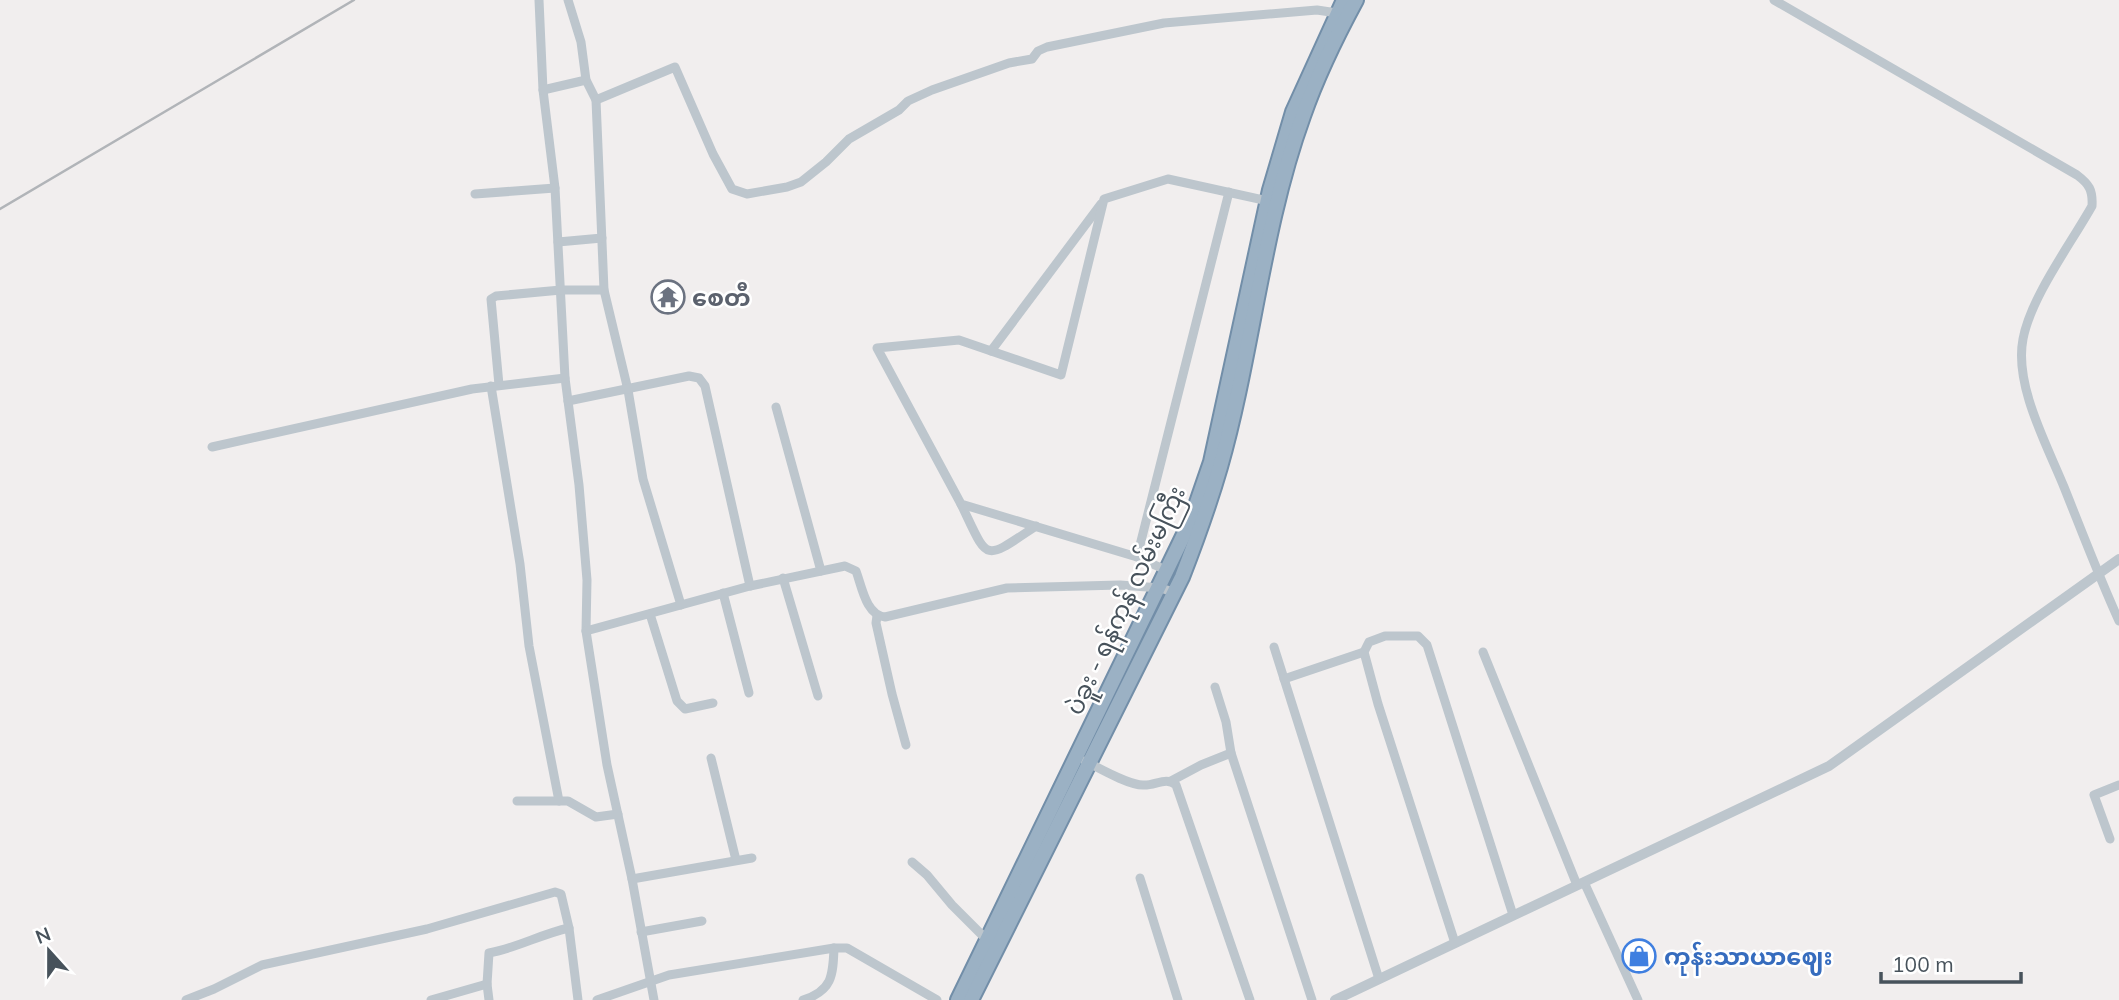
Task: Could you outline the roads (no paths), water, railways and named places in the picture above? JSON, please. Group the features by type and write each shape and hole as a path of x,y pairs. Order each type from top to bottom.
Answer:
{"highway":[{"name":"ပဲခူး - ရန်ကုန် လမ်းမကြီး","path":"958,1000 1202,524 1220,465 1273,202 1303,116 1336,38 1356,0"},
{"name":"ပဲခူး - ရန်ကုန် လမ်းမကြီး","path":"1167,590 1168,571 1191,520 1211,462 1293,112 1340,7"},
{"name":"ပဲခူး - ရန်ကုန် လမ်းမကြီး","path":"971,1000 1083,760"}],"street":[{"path":"539,0 543,90 555,188 565,378 579,485 587,580 586,631 607,765 654,1000"},
{"path":"568,0 581,42 586,80 596,100 604,290 628,390 643,478 681,605"},
{"path":"1774,0 2077,174 2088,183 2093,194 2092,206 2031,312 2023,340 2021,366 2029,400 2097,574 2119,621"},
{"path":"596,100 675,67 713,154 732,189 747,194 801,182 849,139 899,110 908,101 1009,62 1032,59 1038,51 1047,47 1176,22 1340,7"},
{"path":"543,90 586,80"},
{"path":"991,351 1104,199 1168,179 1273,202"},
{"path":"475,194 555,188"},
{"path":"1137,557 1229,192"},
{"path":"1036,526 996,552 987,551 982,546 877,348 959,340 1061,375 1104,199"},
{"path":"558,242 602,238"},
{"path":"559,801 529,646 495,386 491,299 496,296 561,290 604,290"},
{"path":"568,401 689,376 699,378 705,386 750,586"},
{"path":"212,447 472,388 565,378"},
{"path":"776,407 821,571"},
{"path":"961,504 1137,557 1168,571"},
{"path":"1335,1000 1829,766 2119,559"},
{"path":"586,631 750,586 845,566 856,571 872,611 877,616 885,617 1007,588 1119,585 1167,590"},
{"path":"783,578 818,696"},
{"path":"723,593 749,693"},
{"path":"650,614 677,701 685,709 713,703"},
{"path":"877,616 878,633 906,745"},
{"path":"1455,943 1378,704 1364,652 1369,642 1385,636 1418,636 1427,645 1513,915"},
{"path":"1274,647 1379,979"},
{"path":"1284,680 1364,652"},
{"path":"1483,652 1580,883 1638,1000"},
{"path":"1215,687 1226,722 1231,753 1312,1000"},
{"path":"1083,760 1139,785 1171,781 1231,753"},
{"path":"711,758 736,860"},
{"path":"1171,781 1176,785 1250,1000"},
{"path":"2110,839 2094,795 2119,785"},
{"path":"517,801 568,801 596,817 618,814"},
{"path":"632,880 752,858"},
{"path":"912,862 988,942"},
{"path":"1140,878 1178,1000"},
{"path":"186,1000 262,965 426,929 555,892 561,894 569,928 578,1000"},
{"path":"641,932 702,920"},
{"path":"489,1000 489,953 510,949 549,932 569,928"},
{"path":"803,1000 818,995 830,983 834,948"},
{"path":"597,1000 669,975 834,948 847,948 937,1000"},
{"path":"431,1000 487,984"}],"railway":[{"path":"0,209 354,0"}],"place":[{"name":"စေတီ","path":"668,297"},
{"name":"ကုန်းသာယာဈေး","path":"1639,956"}]}
